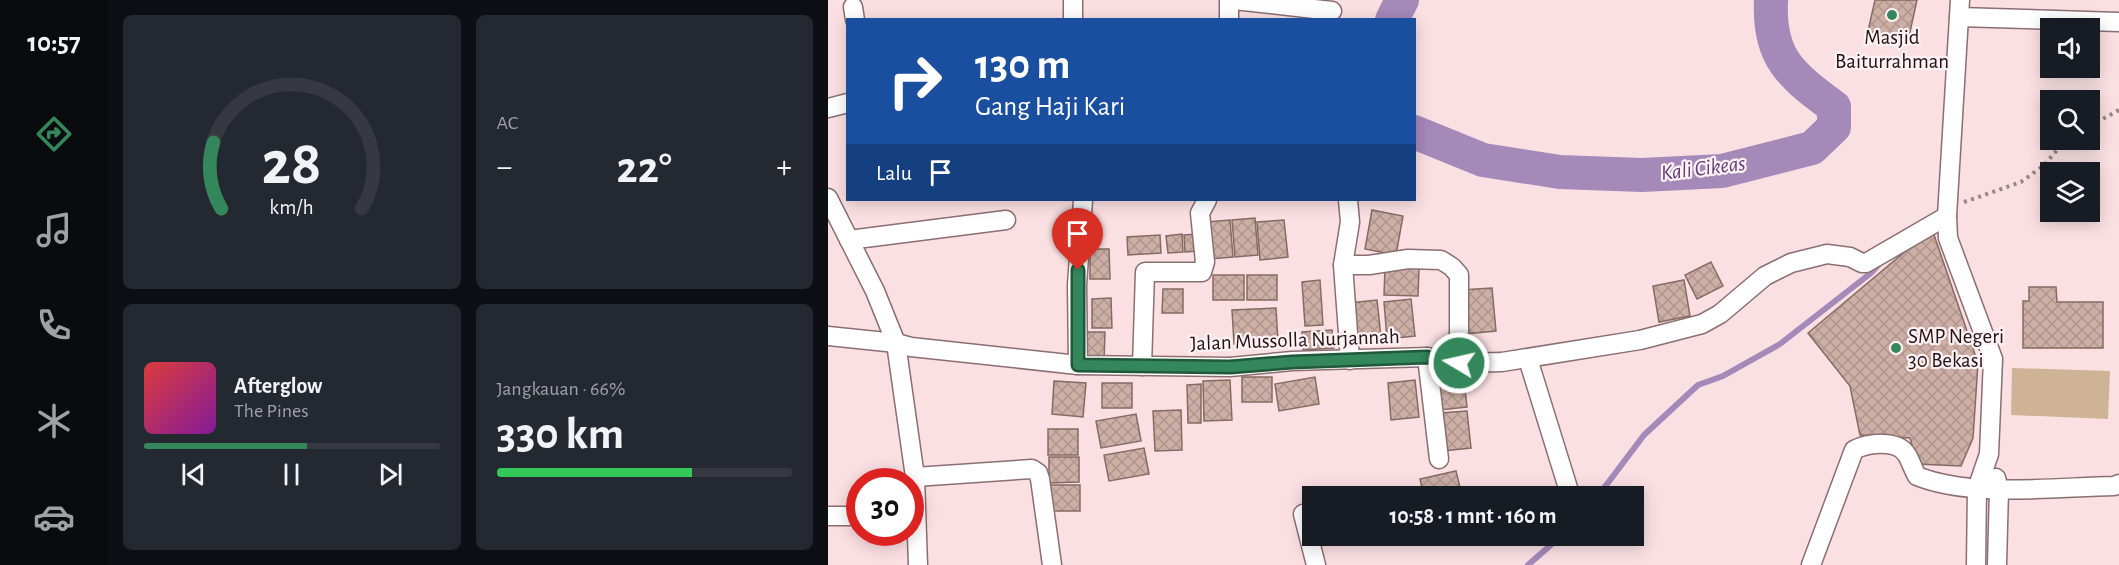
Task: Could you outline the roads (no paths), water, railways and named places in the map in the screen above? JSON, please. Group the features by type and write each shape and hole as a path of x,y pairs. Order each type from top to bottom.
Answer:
{"street":[{"path":"1072,0 1073,18"},
{"path":"1229,18 1232,0 1332,10"},
{"path":"1976,565 1977,489 1989,454 1993,359 1948,238 1947,216 1959,9 2119,22"},
{"path":"828,108 846,104"},
{"path":"828,198 879,301 896,343 914,468"},
{"path":"1078,365 1077,285 1083,201"},
{"path":"1142,366 1145,272 1202,272 1205,262 1200,213 1206,201"},
{"path":"1348,201 1350,222 1343,265 1350,360"},
{"name":"Jalan Mussolla Nurjannah","path":"828,336 1078,365 1230,367 1292,362 1427,357 1459,363 1502,362 1640,340 1702,324 1720,314 1765,276 1791,263 1827,254 1850,257 1866,263 1947,216"},
{"path":"849,240 1006,220"},
{"path":"1343,265 1369,265 1408,259 1441,260 1452,267 1458,275 1459,363"},
{"path":"1427,357 1439,459"},
{"path":"1527,359 1567,486"},
{"path":"1811,565 1854,450 1871,444 1900,447 1907,454 1917,476 1931,482 1977,489 2118,486"},
{"path":"1989,454 1999,489 1997,565"},
{"path":"924,476 1032,469 1038,473 1052,565"},
{"path":"828,516 846,516"},
{"path":"916,546 918,565"},
{"path":"1311,546 1316,565"}],"waterway":[{"name":"Kali Cikeas","path":"1393,18 1402,0"},
{"name":"Kali Cikeas","path":"1416,133 1483,160 1560,172 1642,175 1722,171 1812,148 1834,127 1834,107 1806,85 1785,63 1774,37 1771,0"},
{"path":"1606,486 1644,435 1698,385 1723,376 1780,344 1871,273 1881,262"},
{"path":"1528,565 1550,546"}],"place":[{"name":"Masjid Baiturrahman","path":"1892,15"},
{"name":"SMP Negeri 30 Bekasi","path":"1896,348"}]}
